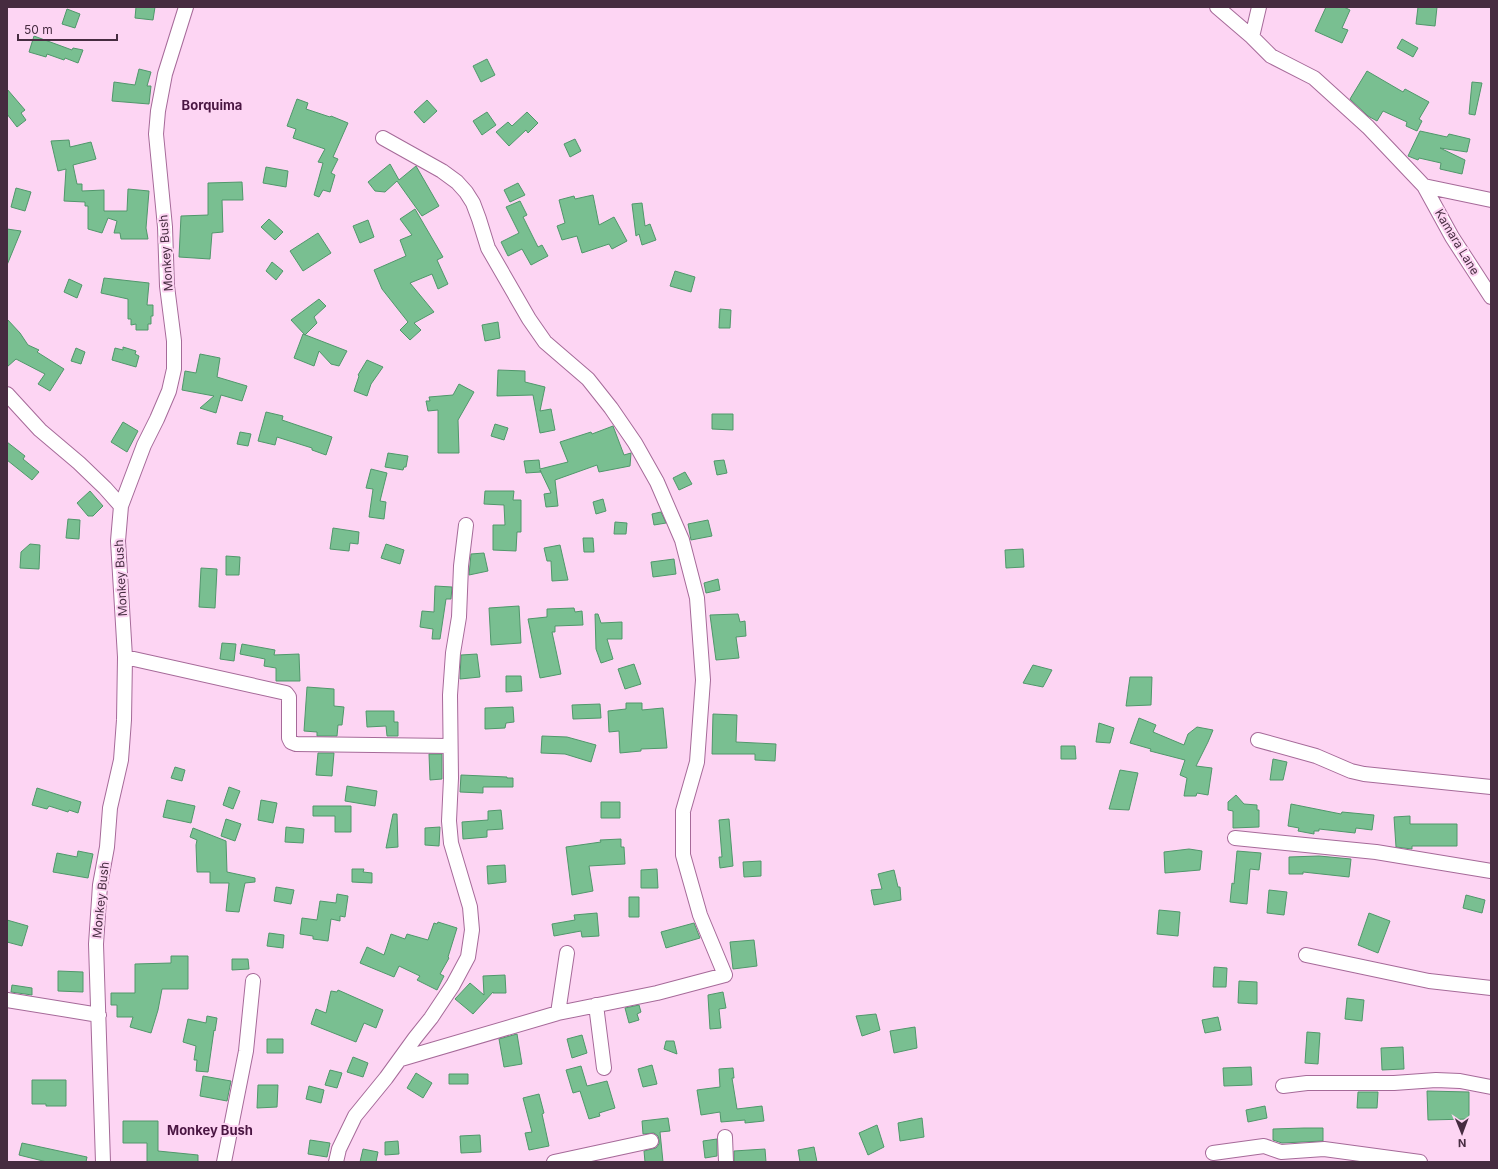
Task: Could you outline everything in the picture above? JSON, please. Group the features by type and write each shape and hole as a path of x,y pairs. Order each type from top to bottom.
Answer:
{"street":[{"name":"Monkey Bush","path":"103,1162 96,944 100,885 107,847 110,808 122,760 125,657 118,541 120,506 144,445 169,391 174,369 174,341 167,286 165,226 156,134 158,111 165,74 186,7"},
{"name":"Kamara Lane","path":"1217,7 1271,56 1314,78 1368,127 1424,186 1452,237 1491,297"},
{"path":"1252,38 1259,7"},
{"path":"383,138 442,171 457,182 466,192 480,219 488,248 512,291 545,342 588,379 611,408 635,443 657,482 682,540 697,598 703,680 697,762 683,811 683,855 700,915 725,975 657,993 558,1013 400,1059"},
{"path":"1424,186 1491,200"},
{"path":"7,394 40,430 79,463 105,488 120,506"},
{"path":"336,1162 339,1150 355,1116 431,1018 453,985 468,957 472,930 470,907 451,843 450,829 450,695 453,653 459,616 461,566 466,525"},
{"path":"125,657 286,692 289,697 289,738 291,742 296,744 450,746"},
{"path":"1258,740 1316,756 1364,774 1491,787"},
{"path":"1235,838 1376,852 1491,870"},
{"path":"558,1013 567,953"},
{"path":"1306,955 1429,981 1491,988"},
{"path":"224,1162 246,1051 253,981"},
{"path":"7,1000 99,1015"},
{"path":"596,1005 604,1068"},
{"path":"1283,1086 1307,1082 1394,1082 1436,1080 1460,1081 1491,1087"},
{"path":"725,1138 726,1162"},
{"path":"554,1162 651,1141"},
{"path":"1213,1153 1264,1146 1281,1152 1324,1149 1420,1162"}],"building":[{"path":"136,7 155,7 153,20 135,18"},
{"path":"1326,7 1344,7 1350,10 1342,28 1348,30 1342,43 1315,31"},
{"path":"1418,7 1437,7 1435,26 1416,24"},
{"path":"67,9 80,14 75,28 62,24"},
{"path":"34,36 72,50 73,48 83,50 78,63 65,58 64,60 47,54 46,57 29,52"},
{"path":"1402,39 1418,48 1413,57 1397,48"},
{"path":"487,59 495,75 481,82 473,66"},
{"path":"139,69 151,72 147,86 151,86 149,104 112,101 114,82 135,85"},
{"path":"1367,71 1403,92 1405,89 1429,102 1419,119 1422,121 1417,131 1406,126 1407,122 1383,111 1377,121 1368,116 1350,99"},
{"path":"1472,82 1482,83 1475,115 1469,114"},
{"path":"7,89 25,110 21,113 26,120 17,127 7,114"},
{"path":"297,99 308,103 306,109 330,117 331,116 348,123 333,157 338,159 331,173 335,175 330,192 323,190 319,197 314,195 323,163 318,162 325,149 293,138 296,129 287,126"},
{"path":"427,100 437,111 424,123 414,112"},
{"path":"487,112 496,125 482,135 473,121"},
{"path":"527,112 538,123 528,133 526,130 509,146 496,132 508,122 512,126"},
{"path":"1420,131 1447,137 1449,134 1470,139 1467,152 1440,148 1465,160 1462,174 1440,169 1441,163 1419,158 1418,160 1408,156"},
{"path":"575,139 581,151 570,157 564,144"},
{"path":"69,140 70,147 91,142 96,159 73,165 77,184 82,184 82,191 104,190 104,211 127,211 128,189 149,191 146,228 148,239 121,239 120,233 114,233 117,221 108,218 102,233 88,229 88,206 85,206 85,202 64,201 66,169 58,171 51,141"},
{"path":"390,164 399,180 416,166 439,206 422,216 397,181 385,192 375,191 368,182"},
{"path":"266,167 288,171 286,187 263,183"},
{"path":"242,182 243,200 222,200 223,232 212,233 210,259 179,257 181,216 208,215 208,183"},
{"path":"518,183 525,195 510,202 504,190"},
{"path":"16,188 31,192 25,211 11,207"},
{"path":"593,195 599,225 614,217 627,241 612,249 609,244 582,253 577,236 562,240 557,226 565,223 559,200 574,196 575,199"},
{"path":"520,201 527,215 523,217 538,247 542,245 548,256 531,265 522,249 508,256 501,242 519,233 506,207"},
{"path":"642,203 645,226 650,224 656,240 642,245 639,234 636,236 632,204"},
{"path":"415,209 443,257 437,260 448,284 438,289 432,274 410,283 434,312 414,323 421,330 410,340 400,330 408,322 382,289 374,270 406,256 400,240 412,235 400,219"},
{"path":"269,219 283,232 275,240 261,227"},
{"path":"368,220 374,237 360,243 353,226"},
{"path":"7,229 21,231 7,265"},
{"path":"318,233 331,253 303,271 290,251"},
{"path":"272,262 283,271 276,280 266,271"},
{"path":"675,271 695,277 691,292 670,286"},
{"path":"104,278 149,283 147,305 153,305 153,316 151,316 151,324 148,324 148,330 136,330 136,324 131,325 131,319 128,319 128,299 101,293"},
{"path":"69,279 82,285 77,298 64,292"},
{"path":"319,299 326,306 314,317 317,323 305,335 291,320"},
{"path":"720,309 731,310 730,328 719,328"},
{"path":"7,319 20,333 28,345 39,350 37,352 64,369 50,391 38,384 45,374 16,359 7,367"},
{"path":"498,322 500,338 485,341 482,325"},
{"path":"303,334 347,351 339,366 331,364 319,351 314,366 294,358"},
{"path":"123,347 136,351 135,354 139,356 136,367 112,360 115,348 123,350"},
{"path":"76,348 85,352 81,364 71,361"},
{"path":"200,354 220,358 217,377 247,386 242,401 221,395 216,413 200,408 214,396 182,390 185,371 196,373"},
{"path":"367,360 383,367 371,384 367,396 354,391 359,376 358,375"},
{"path":"498,370 525,371 525,382 545,387 540,411 551,409 555,430 540,433 533,395 497,396"},
{"path":"459,384 474,392 458,420 459,453 438,453 438,410 428,411 426,401 430,401 429,397 453,395"},
{"path":"266,412 283,416 282,420 332,437 326,455 312,450 312,448 277,437 275,445 258,441"},
{"path":"712,414 733,414 733,430 712,429"},
{"path":"123,422 138,431 127,452 111,442"},
{"path":"495,424 508,428 504,440 491,436"},
{"path":"613,426 624,455 631,453 630,466 599,472 597,465 555,480 558,506 546,507 544,494 551,493 541,472 526,473 524,461 539,460 540,469 568,462 560,442 591,432 592,434"},
{"path":"240,432 251,434 248,446 237,444"},
{"path":"7,442 25,456 23,459 39,472 32,480 7,460"},
{"path":"388,453 408,456 406,467 404,467 403,470 385,467"},
{"path":"724,460 727,473 717,475 714,461"},
{"path":"371,469 387,473 380,501 386,502 384,519 369,517 373,489 366,488"},
{"path":"685,472 692,484 679,490 673,478"},
{"path":"90,491 103,506 93,516 88,516 77,503"},
{"path":"485,491 514,491 513,500 521,500 521,532 517,532 516,551 493,550 493,525 505,525 504,505 484,504"},
{"path":"603,499 606,511 596,514 593,502"},
{"path":"661,512 666,523 654,525 652,514"},
{"path":"68,519 80,520 79,539 66,538"},
{"path":"708,520 712,536 691,540 688,524"},
{"path":"615,522 627,523 626,534 614,534"},
{"path":"333,528 359,532 358,544 350,543 349,551 330,549"},
{"path":"583,538 593,538 594,552 584,552"},
{"path":"30,544 40,545 39,569 20,568 21,552"},
{"path":"386,544 404,550 400,564 381,558"},
{"path":"560,545 568,580 552,581 551,561 547,561 544,548"},
{"path":"1023,549 1024,567 1006,568 1005,550"},
{"path":"484,553 488,571 469,575 471,554"},
{"path":"226,556 240,557 239,575 226,575"},
{"path":"674,559 676,574 653,577 651,562"},
{"path":"201,568 217,569 215,608 199,607"},
{"path":"718,579 720,590 706,593 704,583"},
{"path":"435,586 452,587 451,599 446,599 440,639 432,639 433,629 420,627 422,611 434,612"},
{"path":"519,606 521,643 491,645 489,608"},
{"path":"574,608 575,612 582,611 583,625 555,626 555,632 552,632 561,674 540,678 528,619 547,617 547,609"},
{"path":"595,614 598,614 601,623 622,622 622,639 607,639 613,659 601,663 596,649"},
{"path":"738,614 740,622 745,621 746,636 736,637 739,658 716,660 710,615"},
{"path":"222,643 236,644 234,661 220,659"},
{"path":"242,644 275,650 274,655 299,654 300,681 276,681 276,668 264,666 265,659 240,654"},
{"path":"477,654 480,677 460,679 461,655"},
{"path":"634,664 641,684 625,689 618,669"},
{"path":"1033,665 1052,670 1043,687 1023,683"},
{"path":"506,676 521,676 522,691 506,692"},
{"path":"1130,677 1152,677 1151,705 1126,706"},
{"path":"307,687 334,689 334,706 344,707 342,725 338,725 337,736 317,736 317,732 304,731"},
{"path":"626,703 642,703 642,710 663,708 667,748 641,749 641,751 620,753 619,731 609,732 608,711 626,709"},
{"path":"600,704 601,718 573,719 572,705"},
{"path":"513,707 514,722 506,723 505,728 485,729 485,708"},
{"path":"366,711 394,711 394,722 398,722 398,736 387,736 386,726 367,727"},
{"path":"713,714 737,715 736,742 776,744 775,761 755,760 755,754 712,754"},
{"path":"1139,718 1156,725 1153,732 1184,745 1188,734 1197,727 1213,730 1196,766 1212,768 1208,795 1197,793 1196,796 1184,796 1187,778 1180,775 1185,760 1150,751 1151,749 1130,743"},
{"path":"1099,723 1114,728 1110,743 1096,742"},
{"path":"542,736 567,737 596,745 591,762 565,754 541,753"},
{"path":"1061,746 1075,746 1076,759 1061,759"},
{"path":"318,753 334,753 332,776 316,775"},
{"path":"429,754 442,754 442,779 430,780"},
{"path":"1273,759 1287,762 1283,780 1270,780"},
{"path":"175,767 185,770 182,781 171,778"},
{"path":"1120,770 1138,773 1129,810 1109,809"},
{"path":"461,775 513,778 513,787 483,787 483,793 460,792"},
{"path":"347,786 377,791 375,806 345,801"},
{"path":"229,787 240,791 233,809 223,805"},
{"path":"37,788 81,802 78,813 69,810 68,812 49,806 47,809 32,805"},
{"path":"1236,795 1244,804 1257,805 1257,810 1259,810 1259,827 1233,828 1233,811 1228,810 1228,802"},
{"path":"167,800 195,806 191,823 163,817"},
{"path":"261,800 277,803 273,823 258,820"},
{"path":"601,802 620,802 620,818 601,818"},
{"path":"1291,804 1341,814 1342,812 1374,815 1372,830 1356,828 1355,833 1319,829 1319,831 1314,831 1314,834 1298,831 1299,828 1288,826"},
{"path":"313,806 351,806 351,832 335,832 335,816 313,816"},
{"path":"501,810 503,829 487,830 487,837 463,839 462,822 488,820 488,811"},
{"path":"393,814 397,814 398,847 386,848"},
{"path":"1410,816 1410,824 1457,824 1457,846 1412,846 1412,849 1396,847 1394,817"},
{"path":"226,819 241,824 235,841 221,836"},
{"path":"729,819 733,866 720,868 719,857 722,857 719,820"},
{"path":"286,827 304,829 303,843 285,842"},
{"path":"440,827 439,846 425,845 425,828"},
{"path":"193,828 226,841 227,872 255,878 255,882 245,883 239,912 226,911 229,883 210,883 210,872 197,872 197,840 190,837"},
{"path":"621,839 621,847 624,847 625,864 589,866 593,891 572,895 566,847 601,842 600,840"},
{"path":"1189,849 1202,851 1200,870 1165,873 1164,852"},
{"path":"78,851 93,854 88,878 53,872 57,853 77,857"},
{"path":"1237,851 1261,853 1259,870 1250,869 1247,904 1230,902 1232,883 1234,884"},
{"path":"1319,856 1351,859 1349,877 1303,872 1303,874 1289,874 1289,857"},
{"path":"761,861 761,876 744,877 743,862"},
{"path":"505,865 506,882 488,884 487,866"},
{"path":"352,869 364,869 363,872 372,873 372,883 352,882"},
{"path":"657,869 658,888 641,888 641,870"},
{"path":"894,870 898,887 900,887 901,900 874,905 871,890 882,889 878,874"},
{"path":"276,887 294,890 291,904 274,901"},
{"path":"1269,890 1287,892 1284,915 1267,913"},
{"path":"337,894 348,896 345,917 340,916 340,921 331,919 328,941 313,939 313,936 300,934 302,918 317,920 320,901 336,903"},
{"path":"1466,895 1485,900 1482,913 1463,908"},
{"path":"629,897 639,897 639,917 629,917"},
{"path":"1159,910 1180,912 1178,936 1157,934"},
{"path":"597,913 599,936 582,937 581,931 554,936 552,924 575,920 574,915"},
{"path":"1369,913 1390,921 1378,953 1358,945"},
{"path":"7,920 28,926 22,946 7,942"},
{"path":"438,922 457,928 448,957 449,958 440,974 444,976 437,990 417,980 420,976 399,966 394,977 360,963 367,947 384,955 391,934 405,939 407,934 428,940 434,923 437,924"},
{"path":"694,923 700,938 666,948 661,932"},
{"path":"269,933 284,935 283,948 267,946"},
{"path":"754,940 757,966 733,969 730,942"},
{"path":"171,956 188,956 188,989 162,989 158,1010 151,1033 130,1027 133,1017 117,1017 117,1005 111,1005 111,993 135,993 135,964 171,963"},
{"path":"232,959 248,959 249,969 232,970"},
{"path":"1214,967 1227,968 1226,987 1213,987"},
{"path":"58,971 83,972 83,992 58,991"},
{"path":"505,975 506,993 493,992 473,1014 455,999 470,983 484,995 483,976"},
{"path":"1239,981 1257,982 1257,1004 1238,1003"},
{"path":"12,985 32,988 32,995 11,992"},
{"path":"338,990 383,1010 376,1028 364,1023 356,1042 311,1024 316,1009 326,1013 331,991 337,992"},
{"path":"723,992 726,1008 719,1009 721,1028 710,1029 708,995"},
{"path":"1347,998 1364,1000 1362,1021 1345,1019"},
{"path":"639,1005 641,1012 637,1014 639,1020 629,1023 625,1008"},
{"path":"876,1014 880,1030 862,1036 856,1016"},
{"path":"207,1016 217,1018 208,1072 196,1071 197,1060 194,1060 196,1046 183,1042 188,1019 206,1023"},
{"path":"1218,1017 1221,1030 1205,1033 1202,1020"},
{"path":"915,1027 917,1048 894,1053 890,1031"},
{"path":"1307,1032 1320,1033 1318,1064 1305,1063"},
{"path":"517,1034 522,1064 504,1067 499,1039"},
{"path":"582,1035 587,1053 572,1058 567,1039"},
{"path":"267,1039 283,1039 283,1053 267,1053"},
{"path":"666,1041 674,1041 677,1054 664,1049"},
{"path":"1403,1047 1404,1069 1382,1070 1381,1048"},
{"path":"353,1057 368,1063 363,1077 347,1072"},
{"path":"652,1065 657,1084 643,1087 638,1069"},
{"path":"581,1066 587,1086 607,1081 615,1108 599,1113 600,1116 589,1119 580,1091 573,1093 566,1070"},
{"path":"1251,1067 1252,1085 1224,1086 1223,1068"},
{"path":"733,1068 734,1078 732,1078 737,1109 762,1106 764,1121 745,1123 745,1120 721,1122 720,1112 701,1115 697,1090 720,1087 719,1069"},
{"path":"330,1070 342,1073 337,1088 325,1085"},
{"path":"416,1073 432,1083 423,1098 407,1088"},
{"path":"449,1074 468,1074 468,1084 449,1084"},
{"path":"203,1076 231,1081 227,1101 200,1096"},
{"path":"32,1080 66,1080 66,1106 32,1104"},
{"path":"258,1085 278,1085 277,1107 257,1108"},
{"path":"309,1086 324,1090 321,1103 306,1099"},
{"path":"1427,1091 1469,1092 1469,1119 1428,1120"},
{"path":"1358,1092 1378,1092 1377,1108 1357,1108"},
{"path":"539,1094 544,1113 542,1114 549,1146 529,1150 525,1133 532,1132 523,1098"},
{"path":"1265,1106 1267,1118 1248,1122 1246,1110"},
{"path":"668,1118 670,1131 660,1132 663,1162 645,1162 644,1151 656,1148 659,1144 659,1140 658,1136 654,1133 643,1134 642,1121"},
{"path":"922,1118 924,1137 900,1141 898,1123"},
{"path":"123,1121 158,1121 158,1151 198,1155 198,1162 147,1162 147,1143 123,1143"},
{"path":"877,1125 884,1147 868,1155 859,1133"},
{"path":"1323,1128 1323,1141 1282,1143 1273,1140 1273,1129"},
{"path":"480,1135 481,1152 461,1153 460,1136"},
{"path":"717,1139 717,1156 705,1158 703,1141"},
{"path":"310,1140 330,1143 327,1157 308,1154"},
{"path":"398,1141 399,1154 385,1155 385,1142"},
{"path":"22,1143 87,1157 86,1162 47,1162 19,1155"},
{"path":"814,1147 817,1162 800,1162 798,1150"},
{"path":"363,1149 378,1152 376,1162 360,1162"},
{"path":"765,1149 766,1162 734,1162 734,1151"}],"district":[{"name":"Borquima","path":"212,105"},
{"name":"Monkey Bush","path":"210,1130"}]}
